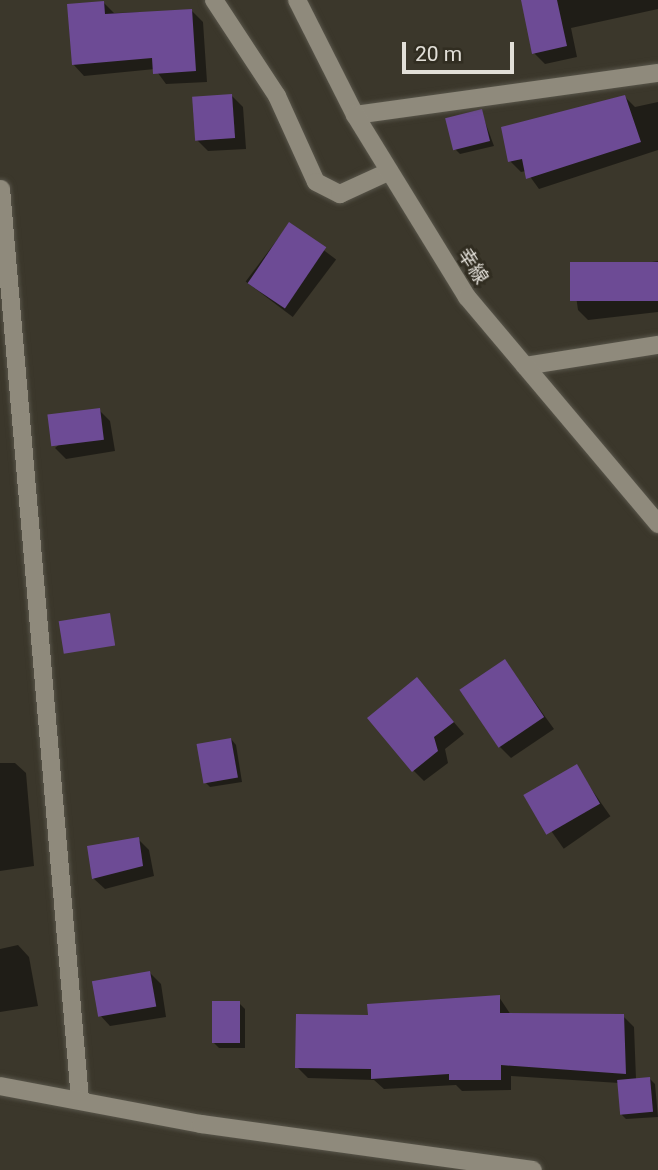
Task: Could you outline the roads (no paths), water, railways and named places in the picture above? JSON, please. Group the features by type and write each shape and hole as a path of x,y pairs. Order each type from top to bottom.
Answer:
{"street":[{"path":"214,0 277,96 316,183 340,194 388,172"},
{"name":"幸線","path":"297,0 355,115 467,297 655,517"},
{"path":"355,115 658,73"},
{"path":"1,189 80,1099"},
{"path":"525,366 658,345"},
{"path":"0,1086 201,1124 503,1168 533,1170"}]}
